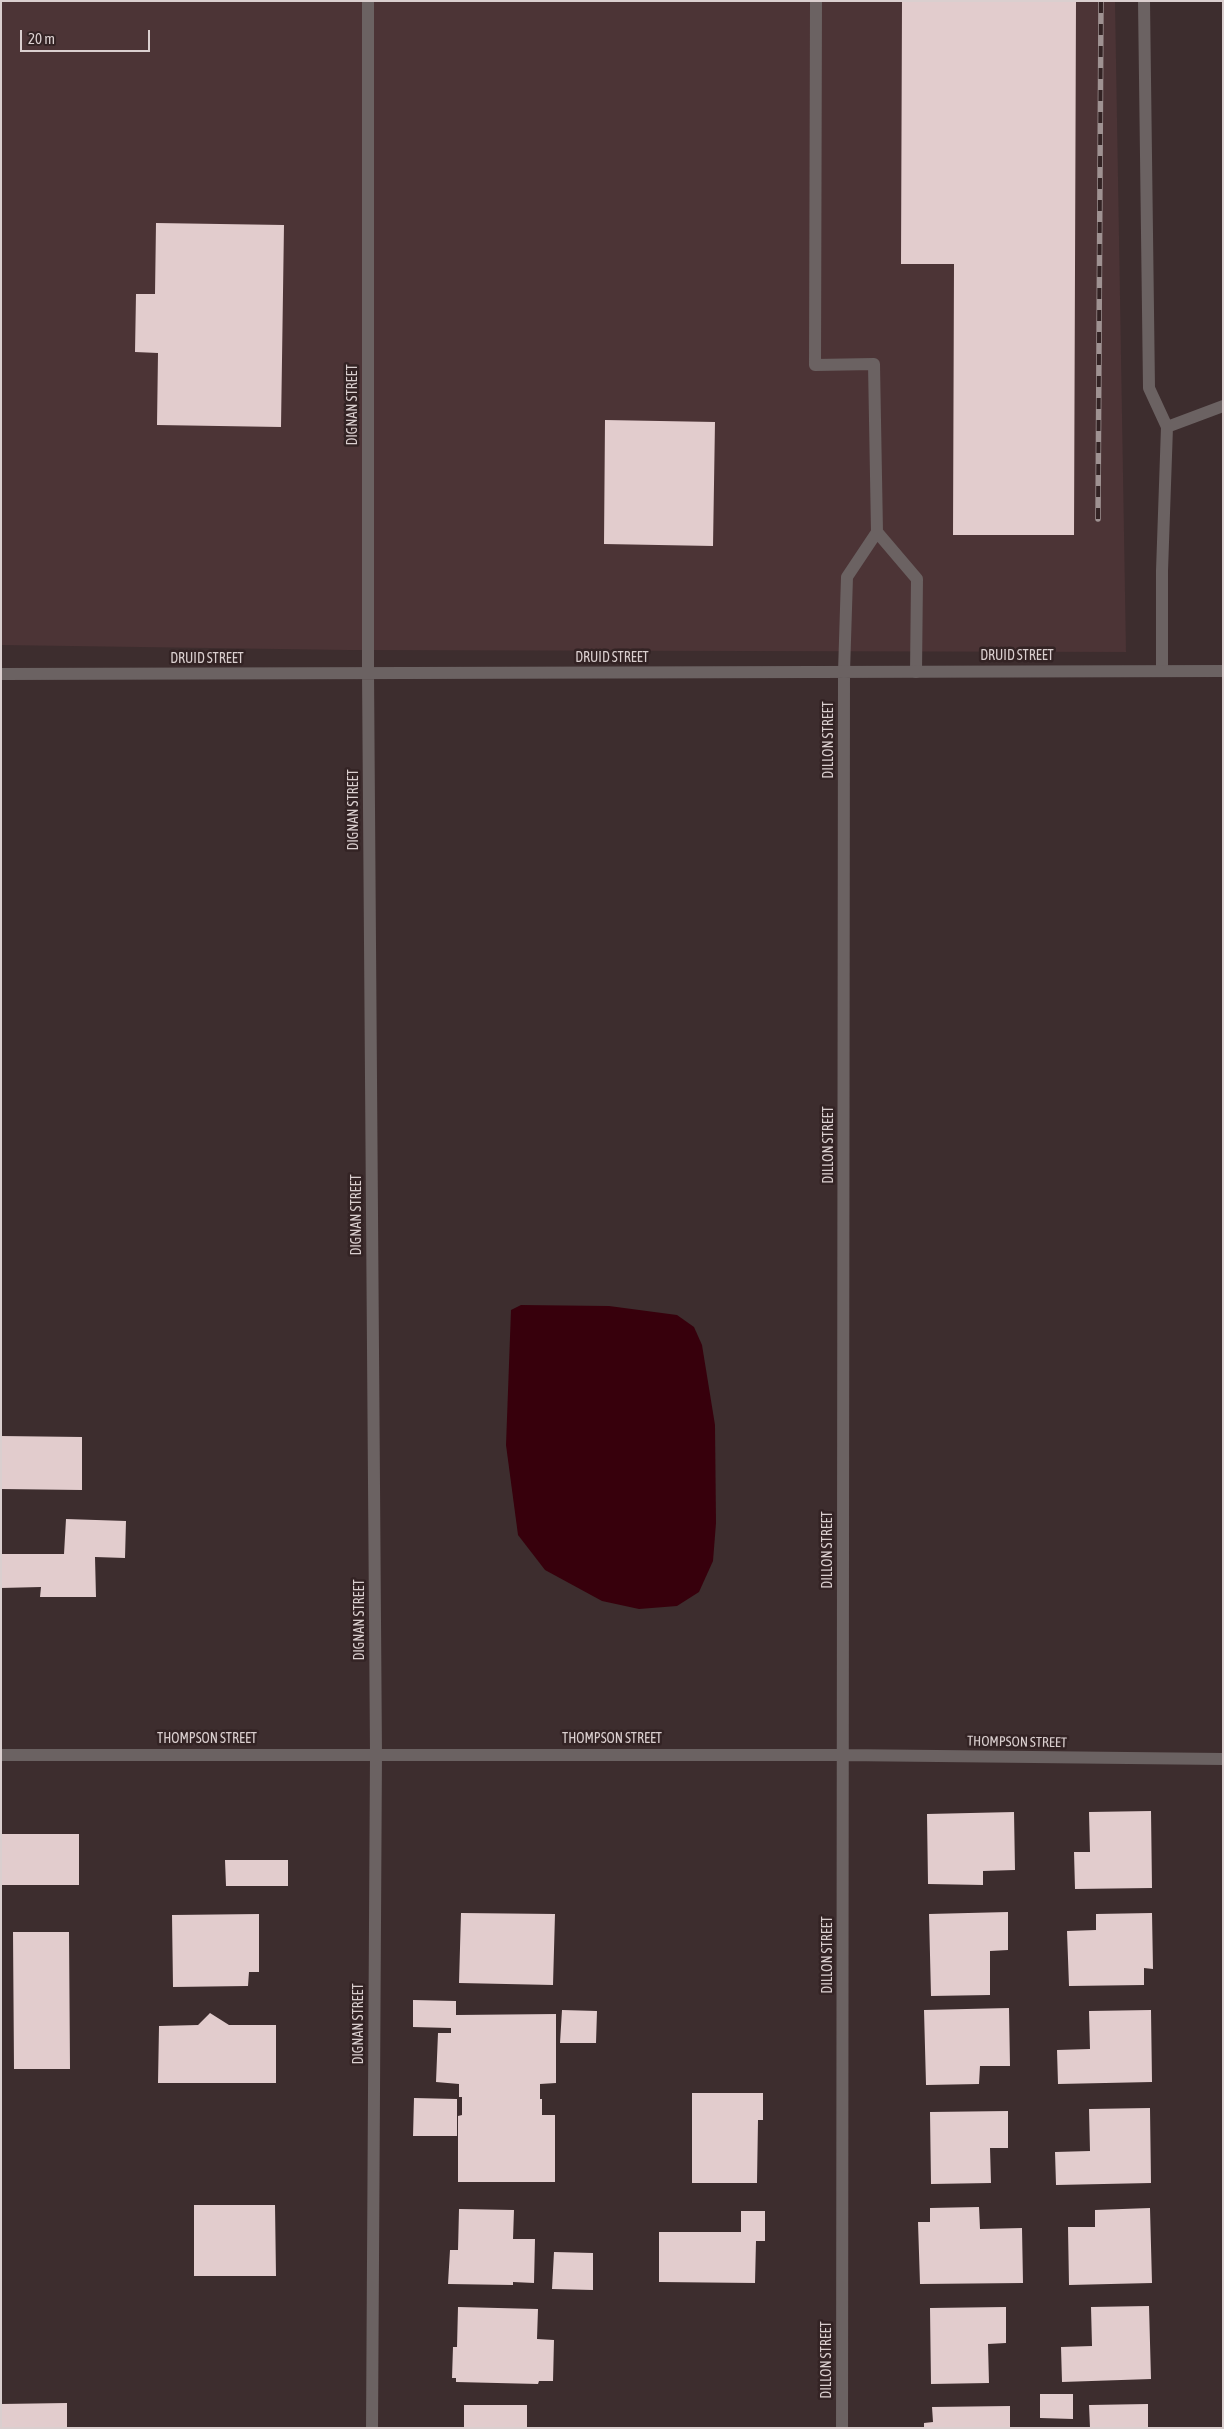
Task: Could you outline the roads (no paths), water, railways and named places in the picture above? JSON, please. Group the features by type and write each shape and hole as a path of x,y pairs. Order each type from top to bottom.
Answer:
{"street":[{"name":"DIGNAN STREET","path":"368,1 368,673 376,1754 372,2428"},
{"path":"816,1 815,365 874,364 876,532 917,579 916,672"},
{"path":"1144,1 1149,388 1167,427 1162,572 1162,671"},
{"path":"1167,427 1223,406"},
{"name":"DILLON STREET","path":"842,2428 844,672 847,576 876,532"},
{"name":"DRUID STREET","path":"1,674 1223,671"},
{"name":"THOMPSON STREET","path":"1,1755 843,1755 1223,1759"}],"railway":[{"path":"1098,519 1101,1"}]}
